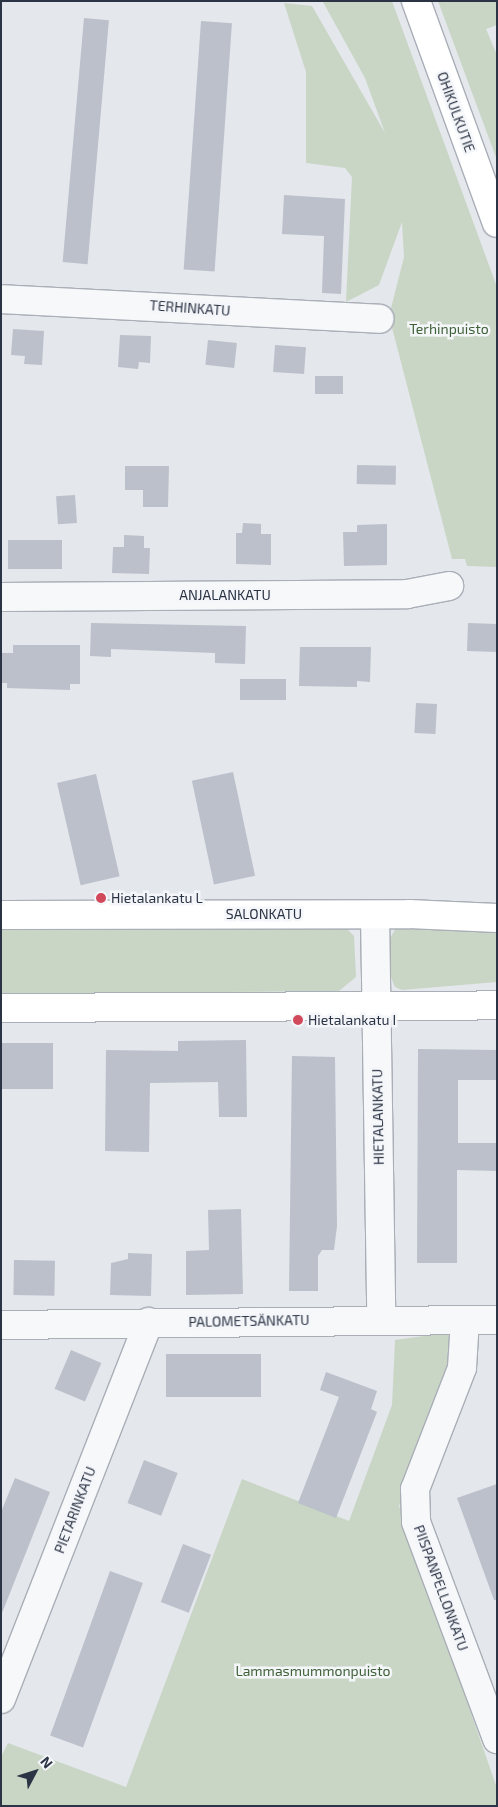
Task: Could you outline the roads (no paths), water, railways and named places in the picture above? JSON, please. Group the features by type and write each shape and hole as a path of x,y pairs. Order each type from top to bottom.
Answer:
{"main road":[{"name":"OHIKULKUTIE","path":"416,1 497,223"},
{"name":"SALONKATU","path":"1,915 375,914 497,918"},
{"path":"1,1008 376,1008 497,1005"}],"street":[{"name":"TERHINKATU","path":"1,299 378,319"},
{"name":"ANJALANKATU","path":"1,597 407,594 449,586"},
{"name":"HIETALANKATU","path":"375,914 381,1319"},
{"name":"PALOMETSÄNKATU","path":"1,1325 381,1319 497,1320"},
{"name":"PIISPANPELLONKATU","path":"464,1320 462,1368 415,1489 416,1522 497,1739"},
{"name":"PIETARINKATU","path":"1,1699 149,1322"}],"place":[{"name":"Hietalankatu L","path":"101,898"},
{"name":"Hietalankatu I","path":"298,1020"}],"park label":[{"name":"Terhinpuisto","path":"449,329"},
{"name":"Lammasmummonpuisto","path":"313,1671"}]}
